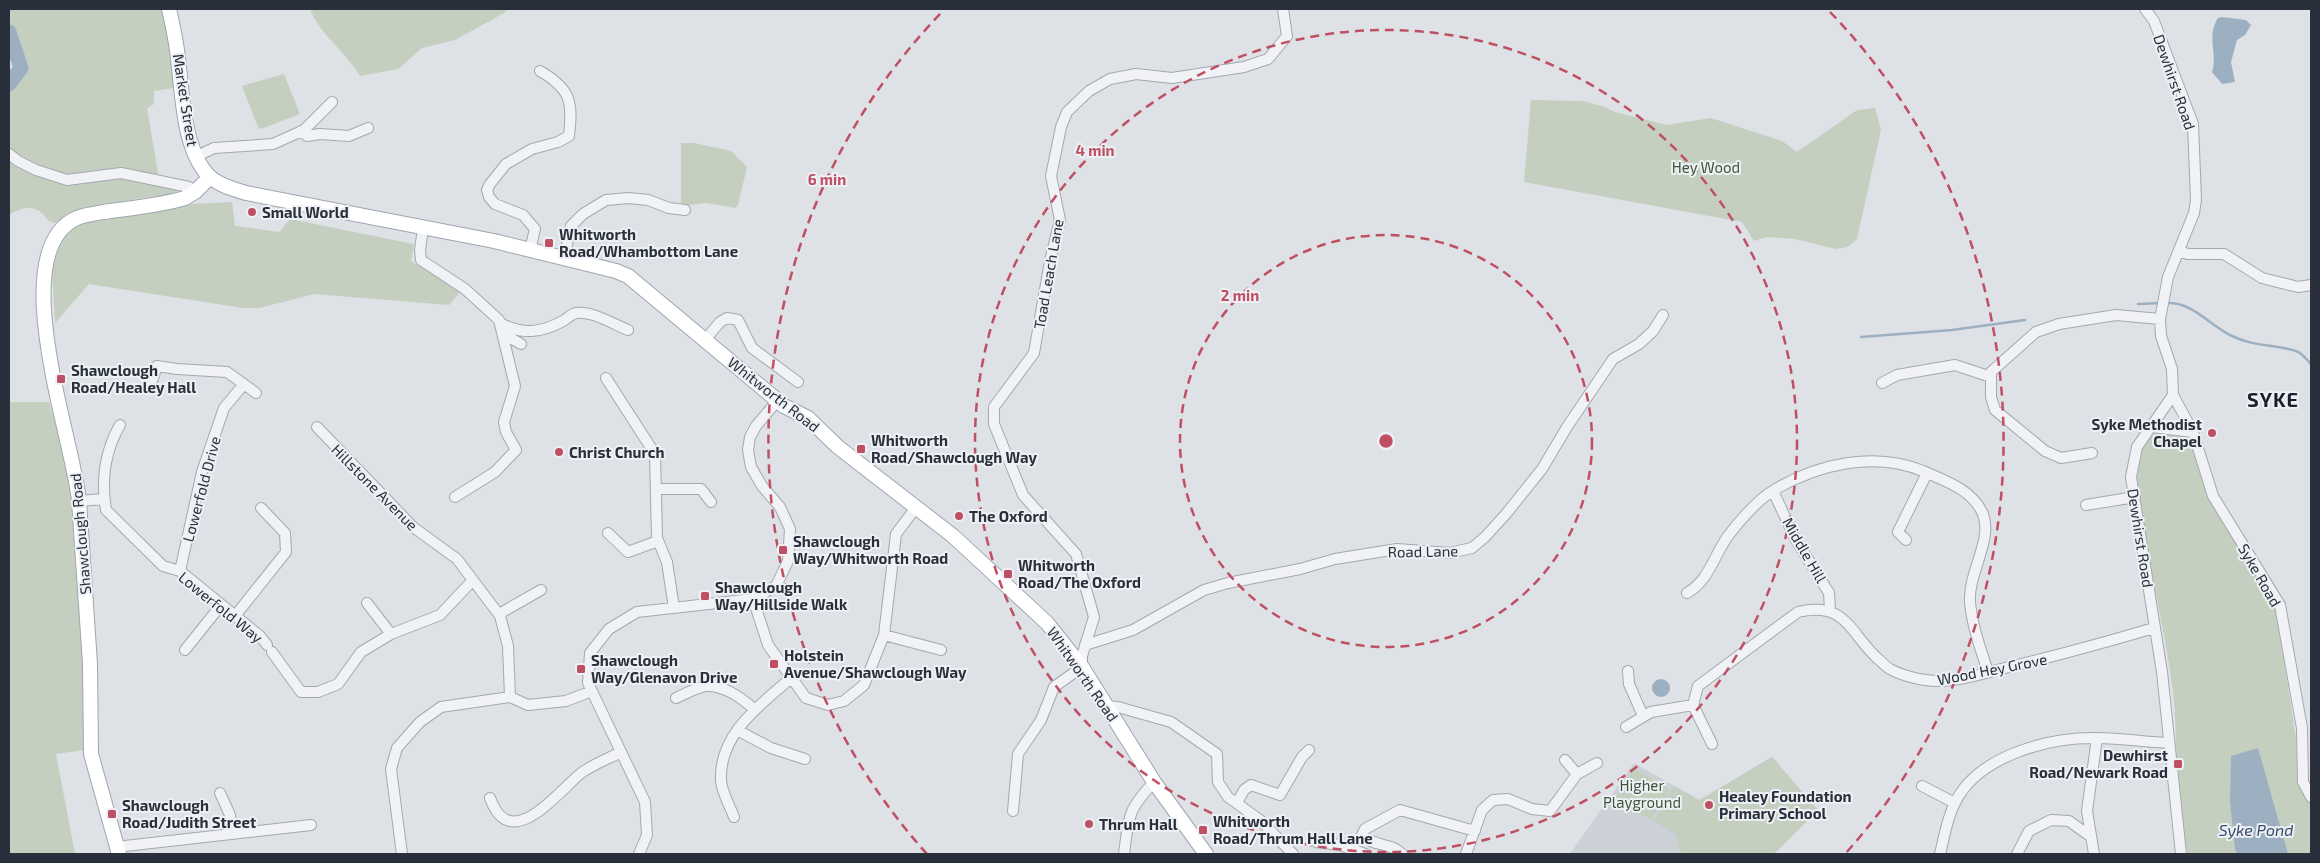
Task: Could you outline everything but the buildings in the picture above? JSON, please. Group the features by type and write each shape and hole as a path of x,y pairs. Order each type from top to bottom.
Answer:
{"main road":[{"name":"Market Street","path":"169,9 177,48 190,140 195,157 210,176 227,187 246,193 423,228"},
{"name":"Shawclough Road","path":"117,851 91,754 90,664 79,501 77,481 49,361 44,318 46,267 54,238 60,230 77,218 185,198 195,192 210,176"},
{"name":"Whitworth Road","path":"423,228 494,241 628,276 778,400 808,418 838,447 917,506 953,536 1047,623 1082,667 1154,782 1206,854"}],"street":[{"name":"Toad Leach Lane","path":"1082,667 1085,645 1094,617 1076,554 1023,494 994,424 992,412 1034,353 1050,261 1060,220 1052,176 1061,127 1067,112 1089,91 1110,79 1136,74 1172,78 1224,71 1268,60 1287,36 1283,9"},
{"name":"Dewhirst Road","path":"2145,9 2154,21 2193,124 2196,200 2194,213 2168,277 2161,314 2161,336 2172,369 2173,396 2137,447 2131,477 2162,672 2181,854"},
{"path":"530,250 535,230 523,215 495,204 489,197 487,190 506,164 532,149 558,142 569,136 572,113 565,89 557,80 540,70"},
{"path":"195,157 214,148 273,144 301,131 332,102"},
{"path":"301,131 307,136 320,134 348,136 368,128"},
{"path":"9,154 41,173 67,180 121,173 188,187 195,192"},
{"path":"564,258 571,226 583,214 606,200 629,198 648,200 668,208 685,210"},
{"path":"423,228 420,250 422,260 484,304 501,328 521,344"},
{"path":"2179,251 2188,254 2224,254 2262,278 2298,287 2311,285"},
{"path":"501,328 532,332 546,330 575,313 596,316 628,330"},
{"path":"2092,453 2061,458 2045,451 1995,410 1991,398 1991,372 2036,332 2059,324 2116,315 2161,314"},
{"name":"Road Lane","path":"1085,645 1133,630 1204,590 1228,583 1389,550 1423,550 1449,553 1472,548 1506,514 1542,469 1566,427 1613,359 1639,344 1653,331 1663,315"},
{"path":"705,340 720,322 727,318 738,320 752,348 798,382"},
{"path":"455,497 494,472 516,450 509,440 505,426 506,413 515,390 501,328"},
{"path":"1882,383 1897,375 1955,365 1991,377"},
{"path":"152,381 157,366 227,372 256,393"},
{"path":"606,378 655,454 658,541 667,562 674,608"},
{"name":"Lowerfold Drive","path":"180,571 202,472 224,408 244,384"},
{"name":"Syke Road","path":"2173,396 2193,432 2213,496 2280,605 2302,728 2303,782 2311,796"},
{"path":"639,854 647,835 645,802 588,683 590,653 609,629 637,612 753,599 776,586 788,561 790,529 780,507 762,486 751,467 748,450 750,437 756,426 778,400"},
{"path":"79,501 104,499 105,464 110,443 120,425"},
{"name":"Hillstone Avenue","path":"318,427 413,527 457,559 499,614 508,646 510,697"},
{"path":"2152,427 2193,432"},
{"path":"1687,593 1699,587 1728,537 1752,508 1774,490 1823,468 1864,460 1905,464 1943,478 1968,494 1978,504 1983,516 1987,531 1974,570 1970,601 1988,672"},
{"path":"1906,540 1898,532 1927,473"},
{"path":"656,489 701,489 711,502"},
{"name":"Middle Hill","path":"1774,490 1796,540 1830,593 1830,610"},
{"path":"2086,505 2135,497"},
{"name":"Lowerfold Way","path":"104,499 106,510 163,566 180,571 260,636 301,692 318,692 338,684 361,652 391,634"},
{"path":"753,599 768,645 806,698 828,705 844,701 864,685 884,635 896,534 917,506"},
{"path":"235,616 286,552 285,533 261,508"},
{"path":"608,533 628,552 658,541"},
{"path":"367,603 391,634 440,615 472,580"},
{"path":"499,614 540,590"},
{"path":"185,650 221,604"},
{"path":"1712,744 1693,705 1698,686 1798,612 1814,608 1830,610"},
{"name":"Wood Hey Grove","path":"1830,610 1844,618 1872,653 1889,669 1926,680 1950,680 1988,672 2071,653 2154,628"},
{"path":"884,635 941,650"},
{"path":"1013,812 1018,754 1041,720 1054,687 1082,667"},
{"path":"1628,670 1629,684 1643,716"},
{"path":"734,817 721,781 725,750 737,730 755,710 791,678"},
{"path":"676,698 706,686 727,690 740,697 755,710"},
{"path":"402,854 390,769 397,748 420,722 441,707 510,697 528,705 566,701 592,691"},
{"path":"1626,727 1651,712 1693,705"},
{"path":"1107,706 1118,707 1178,725 1217,754 1218,782 1228,797 1260,820 1293,854"},
{"path":"737,730 771,748 805,759"},
{"path":"1940,854 1955,803 1978,775 1993,764 2025,749 2064,740 2097,738 2169,743"},
{"path":"2094,854 2087,811 2097,738"},
{"path":"1236,803 1244,790 1251,785 1280,795 1309,750"},
{"path":"490,798 494,812 500,818 507,822 526,820 582,772 621,752"},
{"path":"1565,760 1577,774"},
{"path":"1466,854 1482,810 1492,800 1508,799 1532,809 1550,811 1577,774 1596,762"},
{"path":"1124,854 1129,817 1136,802 1154,782"},
{"path":"1922,786 1955,803"},
{"path":"220,793 230,815 232,834"},
{"path":"1402,854 1392,847 1368,842 1362,835 1364,829 1400,810 1475,831"},
{"path":"2017,854 2029,831 2051,820 2069,821 2087,811"},
{"path":"2069,821 2090,836"},
{"path":"117,851 232,834 311,825"},
{"path":"1316,842 1340,845 1365,854"}],"shaded area":[{"name":"Healey Foundation Primary School","path":"1772,757 1818,810 1774,854 1570,854 1634,763 1699,800"}],"green space":[{"path":"9,9 167,9 179,87 154,91 154,104 147,108 159,179 70,177 39,169 9,148 9,89 21,79 25,71 9,22"},
{"path":"310,9 508,9 455,40 422,48 398,69 360,76 320,27"},
{"path":"284,74 300,114 261,129 258,127 242,86"},
{"name":"Hey Wood","path":"1531,100 1583,101 1615,112 1667,125 1711,118 1782,141 1797,152 1857,110 1875,108 1881,130 1857,239 1848,247 1836,249 1795,239 1767,237 1754,241 1742,222 1524,182"},
{"path":"681,143 694,143 731,151 747,167 738,205 735,208 706,203 681,206"},
{"path":"9,157 63,183 87,183 115,177 183,189 168,194 97,207 76,213 55,223 49,221 39,211 30,208 17,210 9,215"},
{"path":"232,202 235,226 279,232 290,219 414,244 411,261 461,291 449,305 314,294 259,308 243,308 89,284 55,323 52,269 56,249 64,235 74,225 89,220 173,209 192,204"},
{"path":"9,402 49,402 65,454 75,526 84,640 85,750 56,754 75,854 9,854"},
{"path":"2160,432 2181,433 2190,439 2196,448 2206,475 2276,608 2296,738 2298,782 2311,803 2311,854 2188,854 2183,834 2178,794 2173,692 2139,502 2137,481 2140,450 2151,437"},
{"name":"Healey Foundation Primary School","path":"1772,757 1818,810 1774,854 1681,854 1676,835 1654,821 1674,786 1700,800"},
{"name":"Higher Playground","path":"1634,768 1670,789 1651,820 1615,799"}],"water":[{"path":"2218,18 2246,20 2251,25 2245,35 2237,40 2231,62 2235,82 2222,84 2212,72 2214,59 2212,39"},
{"path":"1661,679 1669,684 1670,688 1665,696 1661,697 1653,692 1652,688 1657,680"},
{"name":"Syke Pond","path":"2258,748 2288,854 2237,854 2235,849 2230,802 2231,756"}],"waterway":[{"path":"9,32 21,68 9,84"},
{"path":"2138,304 2161,303"},
{"path":"2167,303 2185,306 2193,310 2240,340 2296,351 2311,364"},
{"path":"1861,337 1952,330 2025,320"}],"place":[{"name":"Small World","path":"252,212"},
{"name":"Whitworth Road/Whambottom Lane","path":"549,243"},
{"name":"Shawclough Road/Healey Hall","path":"61,379"},
{"name":"Syke Methodist Chapel","path":"2212,433"},
{"name":"Whitworth Road/Shawclough Way","path":"861,449"},
{"name":"Christ Church","path":"559,452"},
{"name":"The Oxford","path":"959,516"},
{"name":"Shawclough Way/Whitworth Road","path":"783,550"},
{"name":"Whitworth Road/The Oxford","path":"1008,574"},
{"name":"Shawclough Way/Hillside Walk","path":"705,596"},
{"name":"Holstein Avenue/Shawclough Way","path":"774,664"},
{"name":"Shawclough Way/Glenavon Drive","path":"581,669"},
{"name":"Dewhirst Road/Newark Road","path":"2178,764"},
{"name":"Healey Foundation Primary School","path":"1709,805"},
{"name":"Shawclough Road/Judith Street","path":"112,814"},
{"name":"Thrum Hall","path":"1089,824"},
{"name":"Whitworth Road/Thrum Hall Lane","path":"1203,830"}],"district":[{"name":"SYKE","path":"2273,399"}]}
